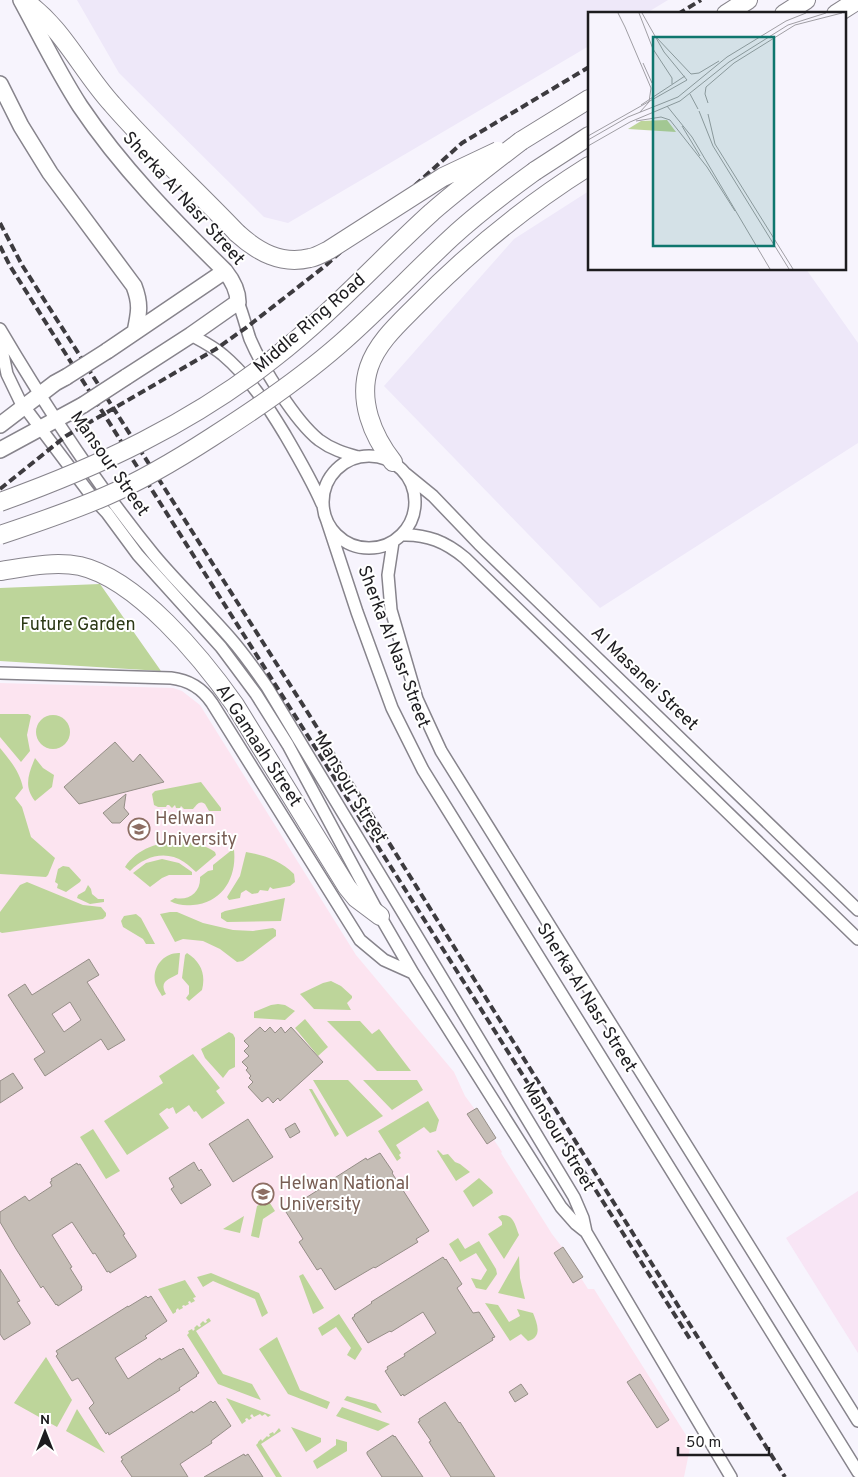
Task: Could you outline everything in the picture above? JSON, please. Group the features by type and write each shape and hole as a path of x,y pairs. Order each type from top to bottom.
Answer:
{"highway":[{"path":"22,0 36,8 50,21 111,104 238,233 252,246 270,256 290,260 310,258 329,250 443,177 521,141"},
{"path":"729,12 748,0"},
{"path":"787,12 806,0"},
{"path":"839,12 858,0"},
{"name":"Middle Ring Road","path":"0,502 53,483 127,450 179,422 227,392 273,359 317,323 433,211 521,141 588,100"},
{"name":"Middle Ring Road","path":"0,535 63,514 107,496 150,474 242,418 291,383 338,345 383,305 451,238 506,192 588,137"},
{"path":"393,462 382,448 374,432 365,400 365,382 369,366 377,350 392,330 479,246 516,216 588,167"},
{"path":"0,571 58,564 80,566 101,573 120,583 138,597 189,647 220,684 235,705 347,887 356,898 380,916"}],"main road":[{"name":"Sherka Al Nasr Street","path":"22,0 67,85 94,126 169,216 225,271 238,294 238,302"},
{"path":"0,84 21,126 65,196 123,269 134,286 140,309 135,332"},
{"path":"0,425 39,395 108,351 225,271"},
{"path":"0,450 83,405 191,336 238,302"}],"street":[{"name":"Sherka Al Nasr Street","path":"238,302 255,349 276,385 301,420 315,436 332,448 358,456"},
{"name":"Mansour Street","path":"0,329 39,395 72,444 150,550 231,639 267,687 574,1197 583,1218 586,1232 731,1477"},
{"path":"191,336 216,349 256,390 297,454 322,504 327,521 337,535 351,544 368,548 377,547 397,538 411,521 416,505 414,489 406,474 393,462 376,456 358,456 341,464 325,486 322,504"},
{"name":"Mansour Street","path":"0,339 7,374 13,390 24,407 138,555 215,640 245,678 288,744 380,916 413,973 561,1207 586,1232"},
{"name":"Al Masanei Street","path":"406,474 433,496 479,544 858,910"},
{"name":"Sherka Al Nasr Street","path":"327,521 356,612 392,708 423,770 858,1472"},
{"name":"Al Masanei Street","path":"397,538 428,536 442,541 454,549 858,939"},
{"name":"Sherka Al Nasr Street","path":"397,538 388,575 391,610 417,699 441,751 858,1421"},
{"name":"Al Gamaah Street","path":"0,673 171,678 187,682 201,690 212,703 360,940 384,960 413,973"},
{"path":"684,769 698,756"}],"shaded area":[{"path":"77,0 668,0 648,12 588,12 588,47 288,223 264,217 119,73"},
{"path":"588,192 588,270 807,270 858,343 858,443 600,608 384,386 514,239"},
{"name":"Helwan National University","path":"0,683 173,688 182,691 200,705 356,955 454,1072 465,1096 496,1138 494,1140 501,1153 552,1234 572,1260 588,1289 594,1289 691,1443 684,1477 0,1477"},
{"path":"858,1191 858,1353 786,1238"}],"green space":[{"name":"Future Garden","path":"100,584 161,671 0,661 0,588"},
{"path":"0,714 28,714 31,716 27,735 30,751 21,762 0,737"},
{"path":"53,715 65,720 70,732 65,744 53,749 41,744 36,732 41,720"},
{"path":"0,748 14,766 22,782 23,788 15,798 22,807 31,837 55,858 46,877 0,874"},
{"path":"35,758 43,768 54,775 52,787 35,801 29,790 28,779"},
{"path":"201,782 221,808 221,811 209,811 205,804 201,803 193,809 184,809 181,806 176,808 175,805 172,808 169,805 158,807 154,805 152,794 155,791"},
{"path":"180,841 203,846 215,852 216,855 196,872 186,863 170,856 149,858 130,871 125,867 136,855 150,847"},
{"path":"233,849 233,870 226,887 220,894 203,903 193,905 181,905 170,901 175,898 189,897 193,894 198,887 200,877 213,870 213,865"},
{"path":"246,852 278,862 294,874 295,882 290,886 273,889 270,887 268,891 260,890 258,893 252,894 246,890 241,893 240,898 229,900 227,897 240,876"},
{"path":"162,859 179,863 192,872 192,875 169,875 150,887 133,873 146,863"},
{"path":"63,866 69,867 81,880 66,892 57,888 58,884 55,882 58,869"},
{"path":"27,882 83,905 101,907 106,916 103,919 0,932 0,912 20,885"},
{"path":"88,885 92,894 98,899 104,899 104,902 90,904 77,898 78,895 85,891"},
{"path":"285,898 281,921 227,922 221,918 221,913 225,911"},
{"path":"177,912 203,923 233,930 253,931 273,928 276,930 276,936 243,961 237,962 220,949 203,941 183,939 175,942 160,914"},
{"path":"136,914 141,918 155,944 146,944 143,939 123,927 121,921 124,916"},
{"path":"180,953 178,974 164,983 166,994 162,996 155,982 158,966 169,955"},
{"path":"187,953 196,960 203,974 202,990 189,1001 186,998 189,994 189,986 182,978 185,955"},
{"path":"331,981 341,986 352,996 347,1003 351,1010 314,1009 300,994"},
{"path":"278,1004 285,1005 295,1011 285,1020 254,1018 254,1012"},
{"path":"305,1019 328,1047 318,1056 295,1028"},
{"path":"327,1021 360,1021 372,1034 379,1029 411,1071 377,1071"},
{"path":"229,1032 235,1038 235,1067 229,1070 223,1078 205,1058 201,1049"},
{"path":"193,1054 220,1088 216,1091 225,1103 202,1119 189,1105 176,1114 173,1107 167,1108 159,1114 169,1128 127,1155 104,1121 163,1083 159,1076"},
{"path":"313,1080 348,1080 383,1116 347,1137"},
{"path":"363,1080 417,1080 423,1090 392,1110"},
{"path":"309,1089 312,1089 339,1134 335,1137"},
{"path":"428,1101 439,1120 436,1131 430,1133 424,1127 396,1145 401,1153 399,1155 401,1158 397,1161 378,1131"},
{"path":"93,1129 120,1171 106,1179 80,1137"},
{"path":"438,1150 443,1155 448,1154 455,1162 470,1172 456,1181"},
{"path":"479,1178 493,1193 473,1207 463,1191"},
{"path":"268,1200 275,1211 263,1219 259,1238 251,1236 257,1206"},
{"path":"502,1215 512,1219 519,1235 504,1259 488,1234 502,1225 498,1217"},
{"path":"244,1216 240,1233 223,1229"},
{"path":"458,1238 465,1249 479,1241 496,1269 497,1274 486,1290 476,1288 471,1278 481,1280 487,1270 476,1253 460,1262 449,1244"},
{"path":"519,1256 520,1278 525,1299 498,1293"},
{"path":"211,1273 259,1293 268,1313 262,1317 255,1299 213,1281 203,1287 197,1277"},
{"path":"303,1274 324,1308 313,1314 299,1276"},
{"path":"185,1280 196,1297 193,1298 195,1301 188,1302 189,1304 182,1306 183,1308 179,1310 178,1308 173,1314 158,1289"},
{"path":"485,1303 498,1305 509,1322 520,1316 517,1309 533,1313 538,1329 536,1336 528,1341 521,1334 510,1341"},
{"path":"339,1314 362,1349 355,1360 347,1355 351,1348 336,1327 322,1336 318,1328"},
{"path":"209,1318 211,1321 196,1331 223,1374 252,1384 261,1400 218,1384 187,1335 188,1331 192,1329 193,1331 197,1325 201,1326 200,1324 203,1321 207,1322 206,1320"},
{"path":"277,1337 300,1390 330,1402 327,1409 288,1394 259,1349"},
{"path":"46,1357 72,1400 57,1427 14,1403"},
{"path":"347,1396 376,1404 382,1413 344,1400"},
{"path":"226,1398 271,1415 268,1417 265,1414 262,1416 260,1414 254,1417 252,1414 250,1416 252,1418 249,1420 245,1419 246,1421 242,1424"},
{"path":"342,1407 390,1424 378,1431 336,1416"},
{"path":"77,1409 105,1453 66,1431"},
{"path":"291,1427 321,1438 321,1442 306,1452"},
{"path":"279,1428 281,1431 261,1444 282,1477 276,1477 256,1445 261,1439 262,1441 267,1436 270,1436 269,1434 273,1432 274,1434"},
{"path":"336,1439 347,1442 347,1451 317,1469 313,1461 336,1445"}],"building":[{"path":"115,742 133,762 140,754 164,782 79,804 64,787"},
{"path":"126,794 124,808 129,814 120,823 112,823 103,813"},
{"path":"89,959 99,975 87,982 125,1040 108,1050 101,1039 45,1076 34,1059 45,1052 8,995 25,984 32,995","holes":["70,1002 81,1020 64,1032 52,1014"]},
{"path":"260,1027 265,1032 270,1027 275,1033 281,1027 285,1033 291,1027 323,1062 280,1101 278,1098 273,1103 268,1097 262,1102 248,1087 253,1082 246,1070 248,1068 242,1062 249,1056 244,1051 249,1046 244,1041"},
{"path":"13,1073 23,1088 0,1103 0,1081"},
{"path":"477,1108 496,1138 487,1144 467,1114"},
{"path":"248,1119 273,1157 233,1182 209,1144"},
{"path":"295,1123 300,1132 290,1138 285,1129"},
{"path":"380,1153 429,1231 416,1239 418,1242 335,1290 321,1268 317,1270 299,1242 303,1239 286,1212 366,1158 367,1160"},
{"path":"194,1162 211,1185 181,1204 171,1189 174,1187 169,1178"},
{"path":"77,1163 78,1165 80,1164 125,1234 123,1235 136,1257 110,1273 109,1271 107,1272 72,1222 52,1235 72,1267 70,1268 82,1290 58,1306 43,1286 41,1288 16,1249 0,1222 0,1212 25,1196 29,1201 52,1186 51,1179"},
{"path":"563,1247 583,1277 573,1283 554,1253"},
{"path":"443,1257 462,1284 457,1288 473,1313 479,1312 495,1337 404,1396 403,1394 401,1396 385,1371 388,1369 387,1367 405,1356 404,1354 436,1333 423,1312 391,1332 368,1343 352,1318 371,1302"},
{"path":"0,1269 20,1301 17,1302 30,1322 30,1324 4,1340 0,1334"},
{"path":"146,1296 148,1298 151,1296 167,1321 145,1336 147,1338 115,1358 128,1379 160,1358 161,1360 183,1348 199,1373 179,1388 180,1390 109,1435 108,1432 106,1434 89,1408 94,1403 78,1378 72,1381 56,1356 58,1354 56,1351"},
{"path":"640,1374 669,1420 657,1428 627,1382"},
{"path":"521,1384 528,1394 515,1402 509,1392"},
{"path":"211,1401 213,1403 215,1401 231,1426 211,1441 212,1443 180,1464 188,1477 132,1477 121,1461 123,1460 121,1457 192,1411 193,1413"},
{"path":"445,1402 495,1477 451,1477 418,1422 420,1421 419,1419"},
{"path":"393,1435 423,1477 382,1477 367,1452"},
{"path":"244,1454 245,1456 248,1454 263,1477 204,1477"}],"railway":[{"path":"681,12 701,0"},
{"path":"0,489 66,436 216,349 247,327 325,266 462,143 588,68"},
{"path":"0,223 22,265 308,713 785,1477"},
{"path":"0,246 10,266 690,1339"}],"place":[{"name":"Helwan University","path":"139,829"},
{"name":"Helwan National University","path":"263,1194"}]}
